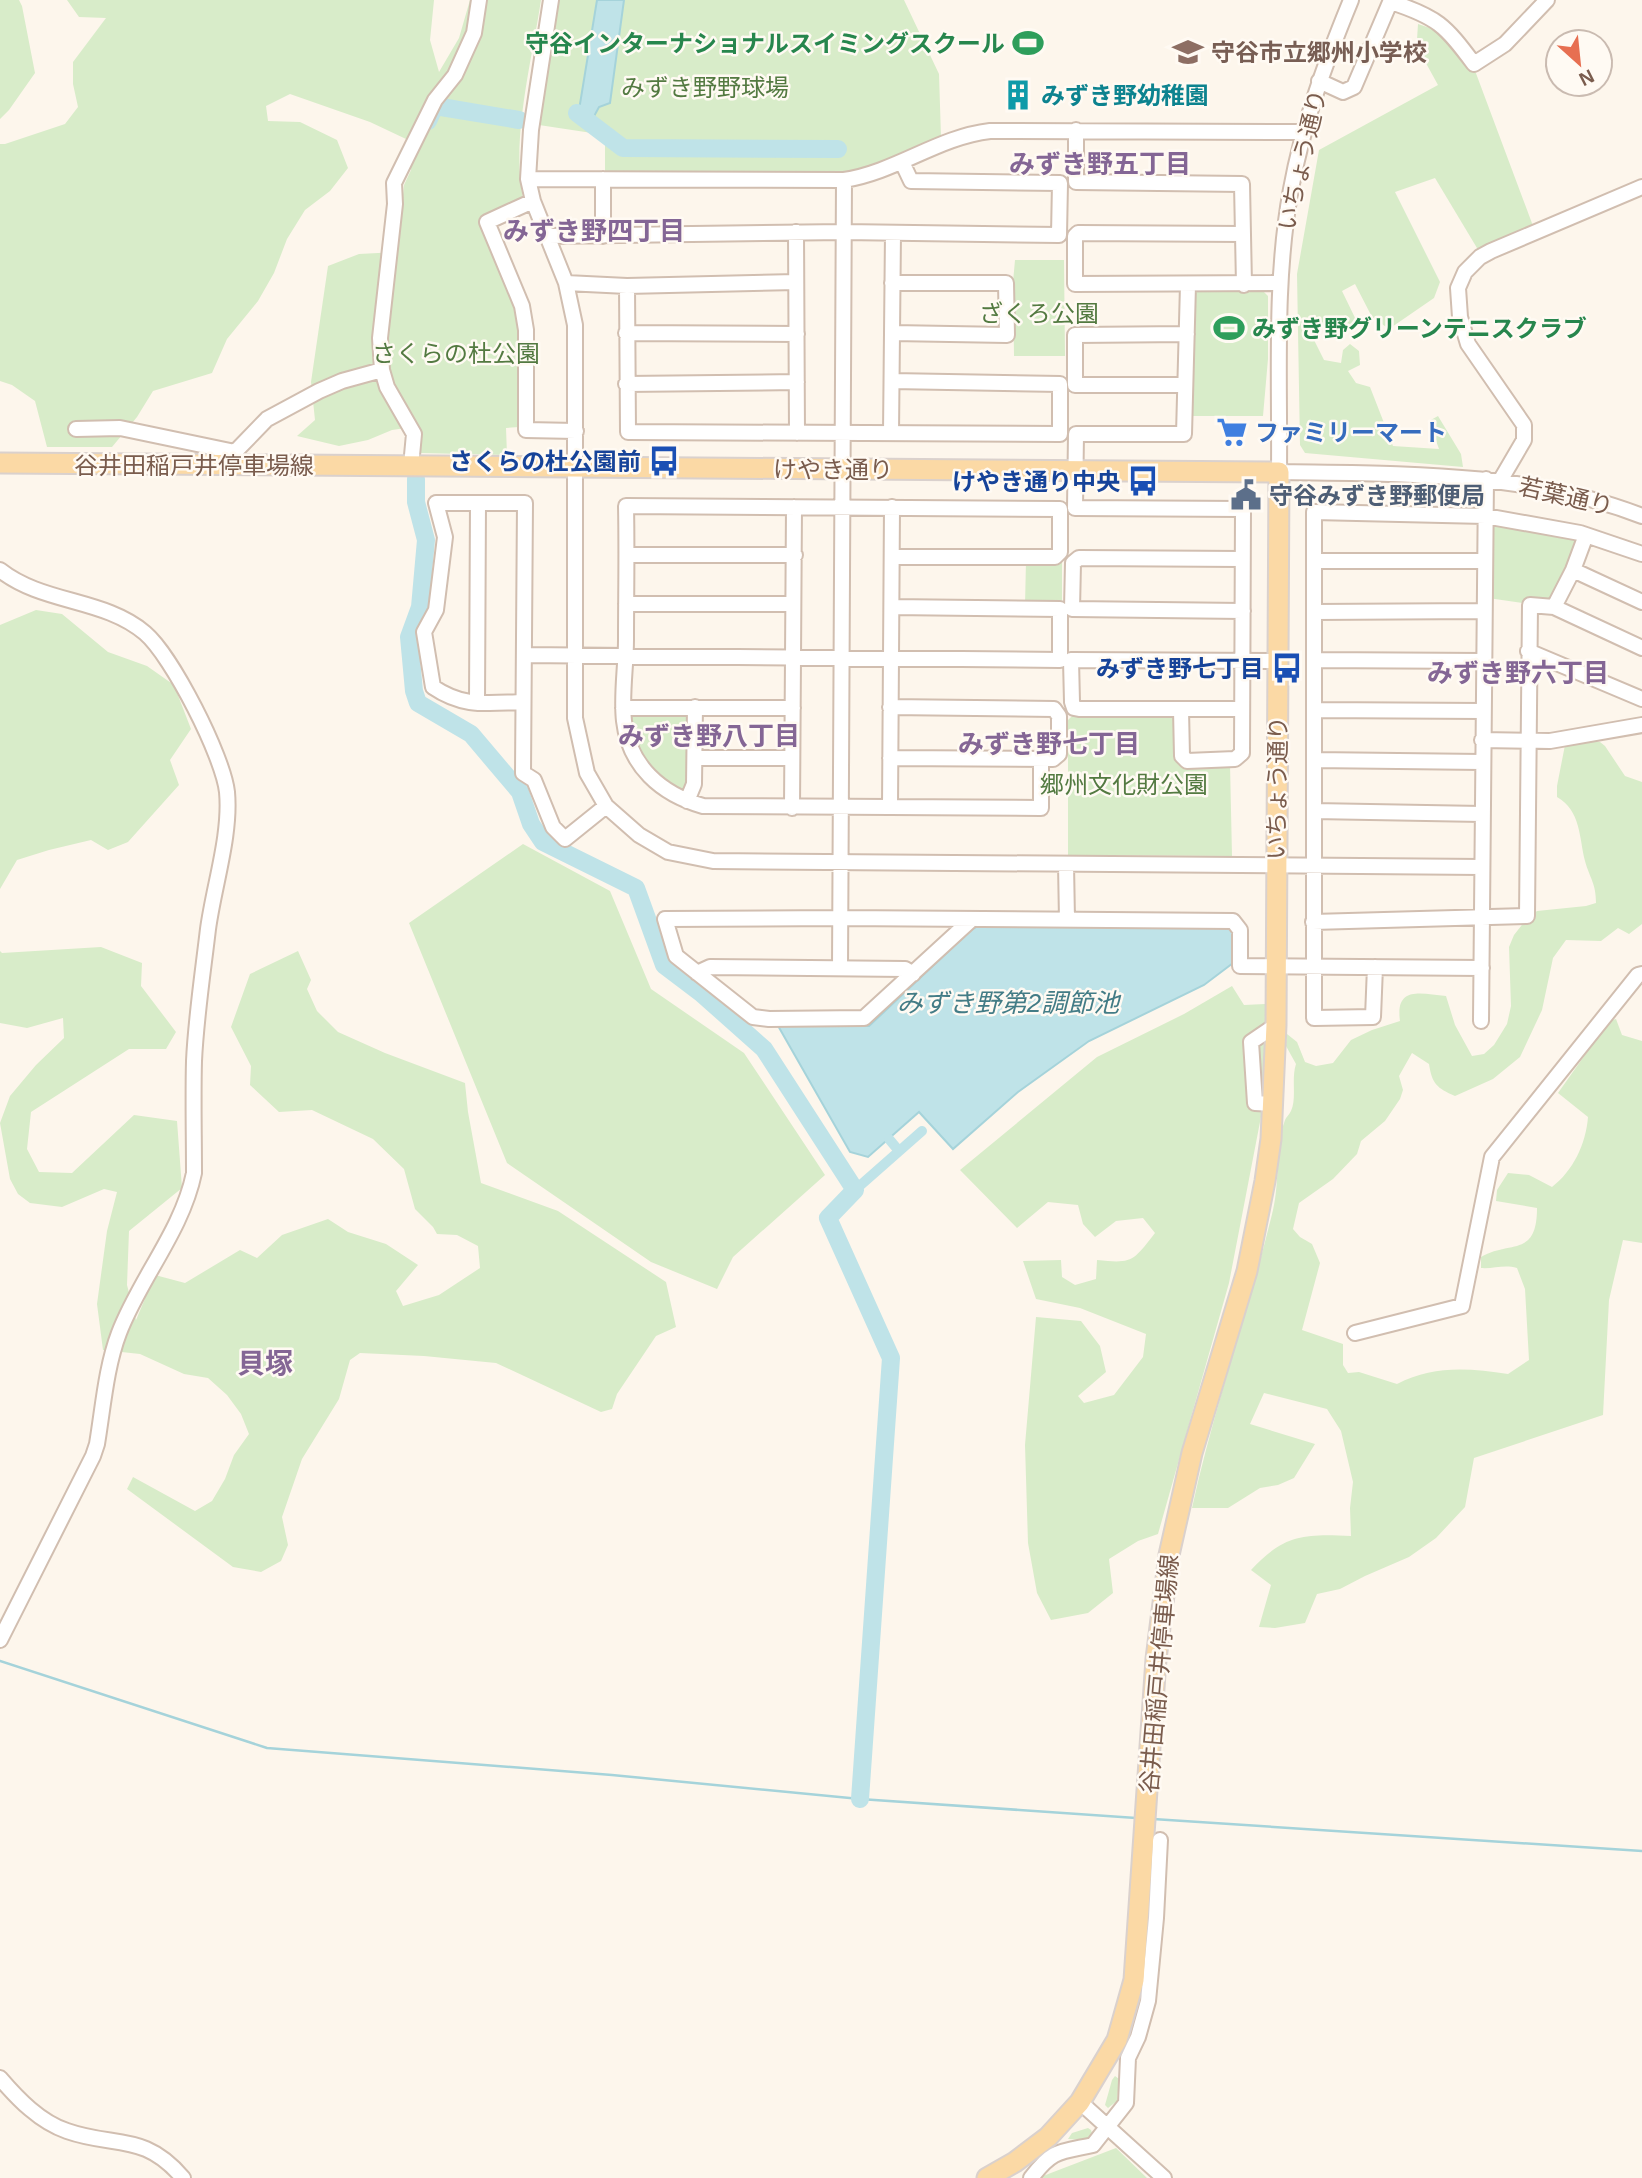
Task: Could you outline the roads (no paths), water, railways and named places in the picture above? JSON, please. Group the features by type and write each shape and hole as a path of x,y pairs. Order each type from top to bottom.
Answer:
{"main road":[{"name":"谷井田稲戸井停車場線","path":"0,463 235,458 387,466"},
{"name":"けやき通り","path":"387,466 1279,472"},
{"name":"いちょう通り","path":"1276,1032 1279,472"},
{"name":"谷井田稲戸井停車場線","path":"987,2178 1015,2162 1048,2137 1080,2102 1107,2061 1124,2022 1134,1980 1158,1632 1171,1543 1192,1454 1247,1271 1265,1181 1274,1104 1276,1032"}],"street":[{"path":"411,467 414,434 387,387 382,370 380,338 395,204 394,183 435,100 455,75 474,33 479,0"},
{"path":"551,0 531,130 528,179 533,201 566,284 575,325 575,718 587,773 606,806 639,835 668,852 713,861 1482,867"},
{"name":"いちょう通り","path":"1279,472 1280,283 1290,189 1303,132 1319,81 1351,0"},
{"path":"1319,81 1343,92 1354,87 1391,1 1425,13 1450,32 1474,64 1505,44 1547,0"},
{"path":"528,179 844,180 873,174 973,133 1007,130 1303,132"},
{"path":"1076,130 1076,182 1242,184 1244,285"},
{"path":"548,236 796,232 1059,235 1060,183 911,181 902,162"},
{"path":"603,179 603,236"},
{"path":"840,968 844,180"},
{"path":"1481,1021 1485,516 1493,480 1524,440 1526,433 1524,425 1468,344 1460,317 1458,289 1465,272 1480,257 1642,187"},
{"path":"533,201 487,222 522,306 526,330 526,430 576,431"},
{"path":"796,232 796,433"},
{"path":"891,433 893,233"},
{"path":"1243,234 1078,233 1075,236 1075,284 1280,283"},
{"path":"566,284 627,286 796,282"},
{"path":"892,283 1006,283 1007,335 893,333"},
{"path":"1181,710 1182,756 1187,761 1235,759 1242,753 1243,509 1075,508 1075,471 1076,434 1184,434 1188,285"},
{"path":"627,286 628,432 1060,434 1060,384 892,381"},
{"path":"626,333 797,334"},
{"path":"1185,385 1075,385 1075,335 1187,334"},
{"path":"76,429 120,428 235,458 267,419 318,391 382,370"},
{"path":"626,384 797,382"},
{"name":"若葉通り","path":"1279,472 1410,474 1493,480 1554,491 1642,516"},
{"path":"523,702 477,703 451,699 433,687 424,632 436,610 445,537 436,503 525,503 523,773 534,780 552,827 565,839 606,806"},
{"path":"477,703 478,503"},
{"path":"892,557 1055,557 1060,552 1060,509 626,506 626,654 623,708 630,745 640,765 675,797 703,806 1041,808 1041,760"},
{"path":"792,808 794,506"},
{"path":"890,807 892,507"},
{"path":"1375,967 1373,1017 1314,1018 1314,512 1485,516 1586,535 1642,554"},
{"path":"1554,607 1573,570 1586,535"},
{"path":"627,555 795,555"},
{"path":"1242,559 1079,558 1073,563 1072,608 1243,611"},
{"path":"1314,561 1483,561"},
{"path":"0,570 34,591 110,613 145,633 162,651 178,676 222,768 227,791 227,815 209,925 194,1060 194,1173 190,1190 185,1207 118,1335 97,1444 91,1459 0,1640"},
{"path":"1573,570 1642,602"},
{"path":"626,604 793,604"},
{"path":"1313,922 1527,916 1530,605 1554,607 1642,648"},
{"path":"524,655 1060,660 1060,609 892,607"},
{"path":"1314,611 1483,611"},
{"path":"1528,650 1642,699"},
{"path":"1242,709 1074,708 1071,660 1278,661"},
{"path":"1314,660 1483,661"},
{"path":"687,801 694,784 695,707"},
{"path":"890,707 1054,709 1059,716 1059,754 1053,759 890,758"},
{"path":"623,708 793,708"},
{"path":"1314,710 1483,711"},
{"path":"1482,740 1550,741 1642,725"},
{"path":"695,758 792,758"},
{"path":"1314,760 1482,762"},
{"path":"1314,811 1482,814"},
{"path":"1066,864 1067,920"},
{"path":"972,919 864,1018 769,1019 754,1017 676,956 665,919 840,918 972,919 1067,920 1233,921 1240,930 1240,966 1482,968"},
{"path":"697,973 710,967 905,969 914,974"},
{"path":"1355,1333 1462,1306 1492,1157 1638,975 1642,974"},
{"path":"1031,2178 1043,2162 1054,2154 1064,2149 1093,2146 1126,2103 1128,2058 1138,2037 1148,2001 1160,1840"},
{"path":"0,2078 31,2110 58,2128 83,2136 122,2141 148,2149 172,2165 183,2178"},
{"path":"1080,2102 1164,2178"}],"water":[{"path":"597,0 624,0 610,103 599,107 592,120 579,110"},
{"name":"みずき野第2調節池","path":"980,925 1228,927 1234,931 1233,963 1204,985 1089,1041 1018,1092 953,1149 919,1112 868,1157 850,1152 777,1024 869,1026 971,930"}],"waterway":[{"path":"428,121 435,106 519,120"},
{"path":"577,113 623,148 838,149"},
{"path":"416,479 416,502 426,540 420,607 409,637 414,691 418,703 471,734 520,792 531,824 543,842 636,888 664,965 701,993 764,1049 855,1190 828,1218 891,1358 860,1799"},
{"path":"855,1190 922,1131"},
{"path":"889,1139 899,1151"},
{"path":"0,1661 267,1748 612,1775 860,1799 1136,1818"},
{"path":"1153,1819 1642,1851"}],"place":[{"name":"守谷インターナショナルスイミングスクール","path":"1028,43"},
{"name":"守谷市立郷州小学校","path":"1188,52"},
{"name":"みずき野幼稚園","path":"1018,95"},
{"name":"みずき野グリーンテニスクラブ","path":"1229,328"},
{"name":"ファミリーマート","path":"1232,432"},
{"name":"さくらの杜公園前","path":"664,461"},
{"name":"けやき通り中央","path":"1143,481"},
{"name":"守谷みずき野郵便局","path":"1246,495"},
{"name":"みずき野七丁目","path":"1287,668"}],"district":[{"name":"みずき野五丁目","path":"1100,164"},
{"name":"みずき野四丁目","path":"594,231"},
{"name":"みずき野六丁目","path":"1518,673"},
{"name":"みずき野八丁目","path":"709,736"},
{"name":"みずき野七丁目","path":"1049,744"},
{"name":"貝塚","path":"265,1363"}],"park label":[{"name":"みずき野野球場","path":"705,87"},
{"name":"ざくろ公園","path":"1039,313"},
{"name":"さくらの杜公園","path":"456,353"},
{"name":"郷州文化財公園","path":"1124,784"}]}
